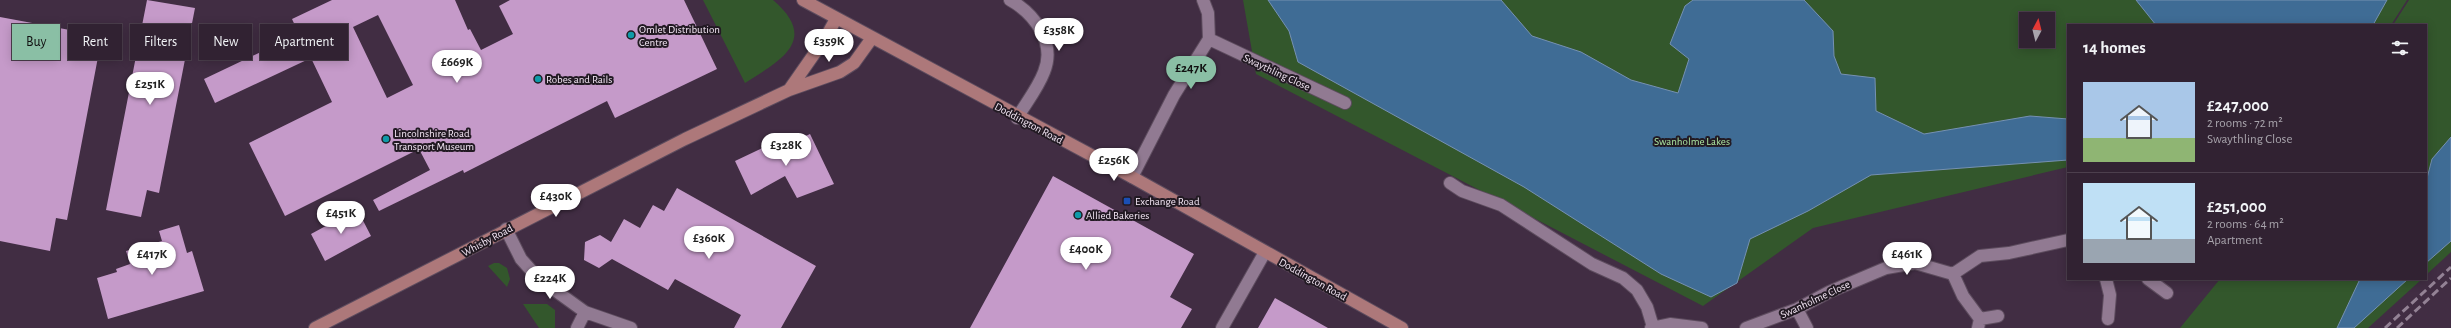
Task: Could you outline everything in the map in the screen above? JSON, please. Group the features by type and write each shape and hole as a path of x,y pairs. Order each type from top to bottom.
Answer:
{"street":[{"name":"Doddington Road","path":"803,0 1017,118 1132,177 1402,328"},
{"path":"1010,0 1039,24 1048,48 1045,71 1017,118"},
{"path":"1132,177 1174,95 1209,39 1208,13 1203,0"},
{"name":"Whisby Road","path":"788,90 826,37 836,19"},
{"name":"Whisby Road","path":"315,328 506,229 686,139 788,90 840,72 854,63 872,38"},
{"name":"Swaythling Close","path":"1209,39 1345,103"},
{"path":"1450,183 1462,191 1502,205 1592,264 1623,278 1647,306 1652,327 1670,324 1702,328"},
{"path":"506,229 521,259 538,278 585,312 631,328"},
{"path":"1998,316 1979,323 1963,296 1953,274 1980,256 2009,253 2067,241"},
{"path":"1222,328 1265,252"},
{"name":"Swanholme Close","path":"1746,328 1798,309 1830,292 1886,268 1915,263 1953,274"},
{"path":"2106,280 2110,295 2108,319"},
{"path":"2149,280 2167,293"},
{"path":"1798,309 1807,328"},
{"path":"577,328 585,312"}],"green space":[{"path":"703,0 773,0 787,14 793,27 794,38 790,48 782,58 745,83"},
{"name":"Swanholme Lakes","path":"1243,0 2407,0 2392,24 2067,24 2067,167 1813,228 1703,306 1256,74"},
{"path":"2409,0 2451,0 2451,252 2427,274 2427,24 2394,24"},
{"path":"494,263 499,263 507,268 510,279 507,287 488,266"},
{"path":"2219,280 2421,280 2368,328 2180,328"},
{"path":"523,304 547,304 555,310 555,328 539,328"}],"water":[{"name":"Swanholme Lakes","path":"1268,0 1501,0 1532,36 1581,52 1631,80 1678,93 1689,59 1670,44 1685,6 1693,0 1804,0 1833,31 1834,56 1841,74 1875,78 1876,111 1924,134 2030,116 2067,119 2067,160 1871,175 1808,211 1750,239 1737,283 1711,297 1661,274 1524,187 1298,62 1289,31"},
{"path":"2136,0 2387,0 2374,24 2155,24"},
{"path":"2451,137 2451,241 2427,262 2427,178 2432,159"},
{"path":"2360,280 2407,280 2354,328 2337,328"}],"building":[{"path":"147,0 195,8 191,29 191,24 142,24"},
{"path":"332,0 455,0 468,30 470,29 481,50 513,34 499,6 510,0 684,0 717,69 615,118 607,101 464,173 463,170 379,211 373,200 430,170 419,149 285,216 249,143 332,102 312,60 348,60 348,24 294,24 292,19","holes":["378,15 413,85 387,98 353,27"]},
{"path":"0,17 38,24 12,24 12,60 60,60 60,28 68,30 68,60 97,60 67,220 56,218 50,251 0,241"},
{"path":"260,52 260,60 307,60 215,103 204,79 244,60 252,60 252,56"},
{"path":"135,60 185,60 159,193 147,190 141,217 106,210"},
{"path":"810,134 834,184 797,198 785,176 751,195 735,161 786,137 789,144"},
{"name":"Allied Bakeries","path":"1053,176 1194,254 1170,297 1192,309 1181,328 970,328"},
{"path":"677,188 816,266 781,328 734,328 741,315 675,279 668,290 612,259 599,268 584,260 585,242 600,235 611,242 624,219 640,228 653,205 664,211"},
{"path":"357,209 371,236 325,261 311,234"},
{"path":"179,225 187,253 192,251 204,291 108,319 97,278 117,272 116,269 130,264 126,251 162,241 159,231"},
{"path":"1275,298 1328,328 1258,328"}],"railway":[{"path":"2385,328 2451,267"},
{"path":"2397,328 2451,278"}],"place":[{"name":"Omlet Distribution Centre","path":"631,35"},
{"name":"Robes and Rails","path":"538,79"},
{"name":"Lincolnshire Road Transport Museum","path":"386,139"},
{"name":"Exchange Road","path":"1127,201"},
{"name":"Allied Bakeries","path":"1078,215"}]}
